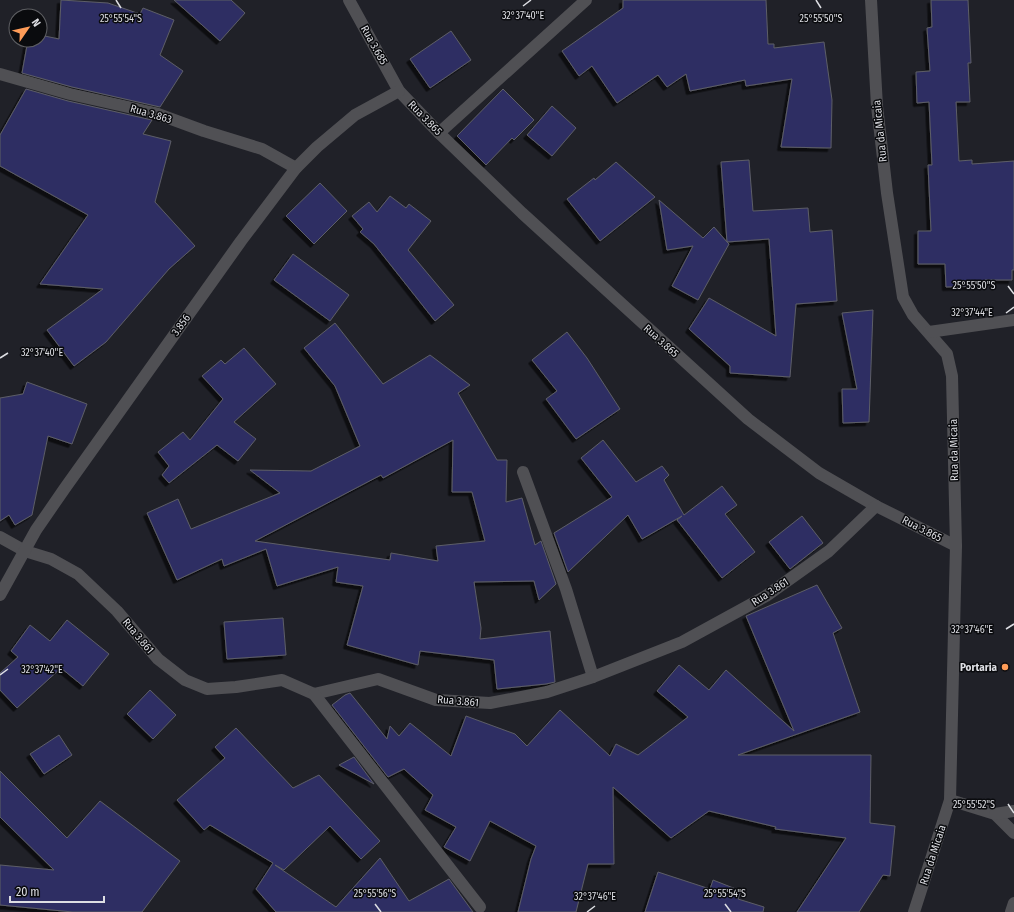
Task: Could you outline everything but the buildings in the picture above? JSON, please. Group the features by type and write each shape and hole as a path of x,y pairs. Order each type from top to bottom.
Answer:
{"street":[{"name":"Rua 3.685","path":"349,0 399,91"},
{"path":"439,133 586,0"},
{"name":"Rua da Micaia","path":"871,0 879,122 887,193 903,297 913,315 930,332 947,354 952,376 956,546 950,800 914,912"},
{"name":"Rua 3.863","path":"0,74 70,94 155,113 204,131 262,149 296,168"},
{"name":"Rua 3.865","path":"399,91 439,133 586,272 748,419 819,473 876,506 956,546"},
{"name":"3.856","path":"0,595 36,530 65,488 241,241 296,168 355,115 399,91"},
{"path":"930,332 1014,320"},
{"path":"523,472 566,589 593,677"},
{"name":"Rua 3.861","path":"0,537 25,551 51,558 78,574 117,611 158,659 185,680 208,689 236,688 282,680 314,694 378,679 436,700 490,703 547,692 593,677 682,642 766,596 829,551 876,506"},
{"path":"314,694 411,820 480,906"},
{"path":"950,800 995,814 1014,811"},
{"path":"995,814 1014,833"},
{"path":"1011,912 1014,903"}],"place":[{"name":"Portaria","path":"1005,667"}]}
